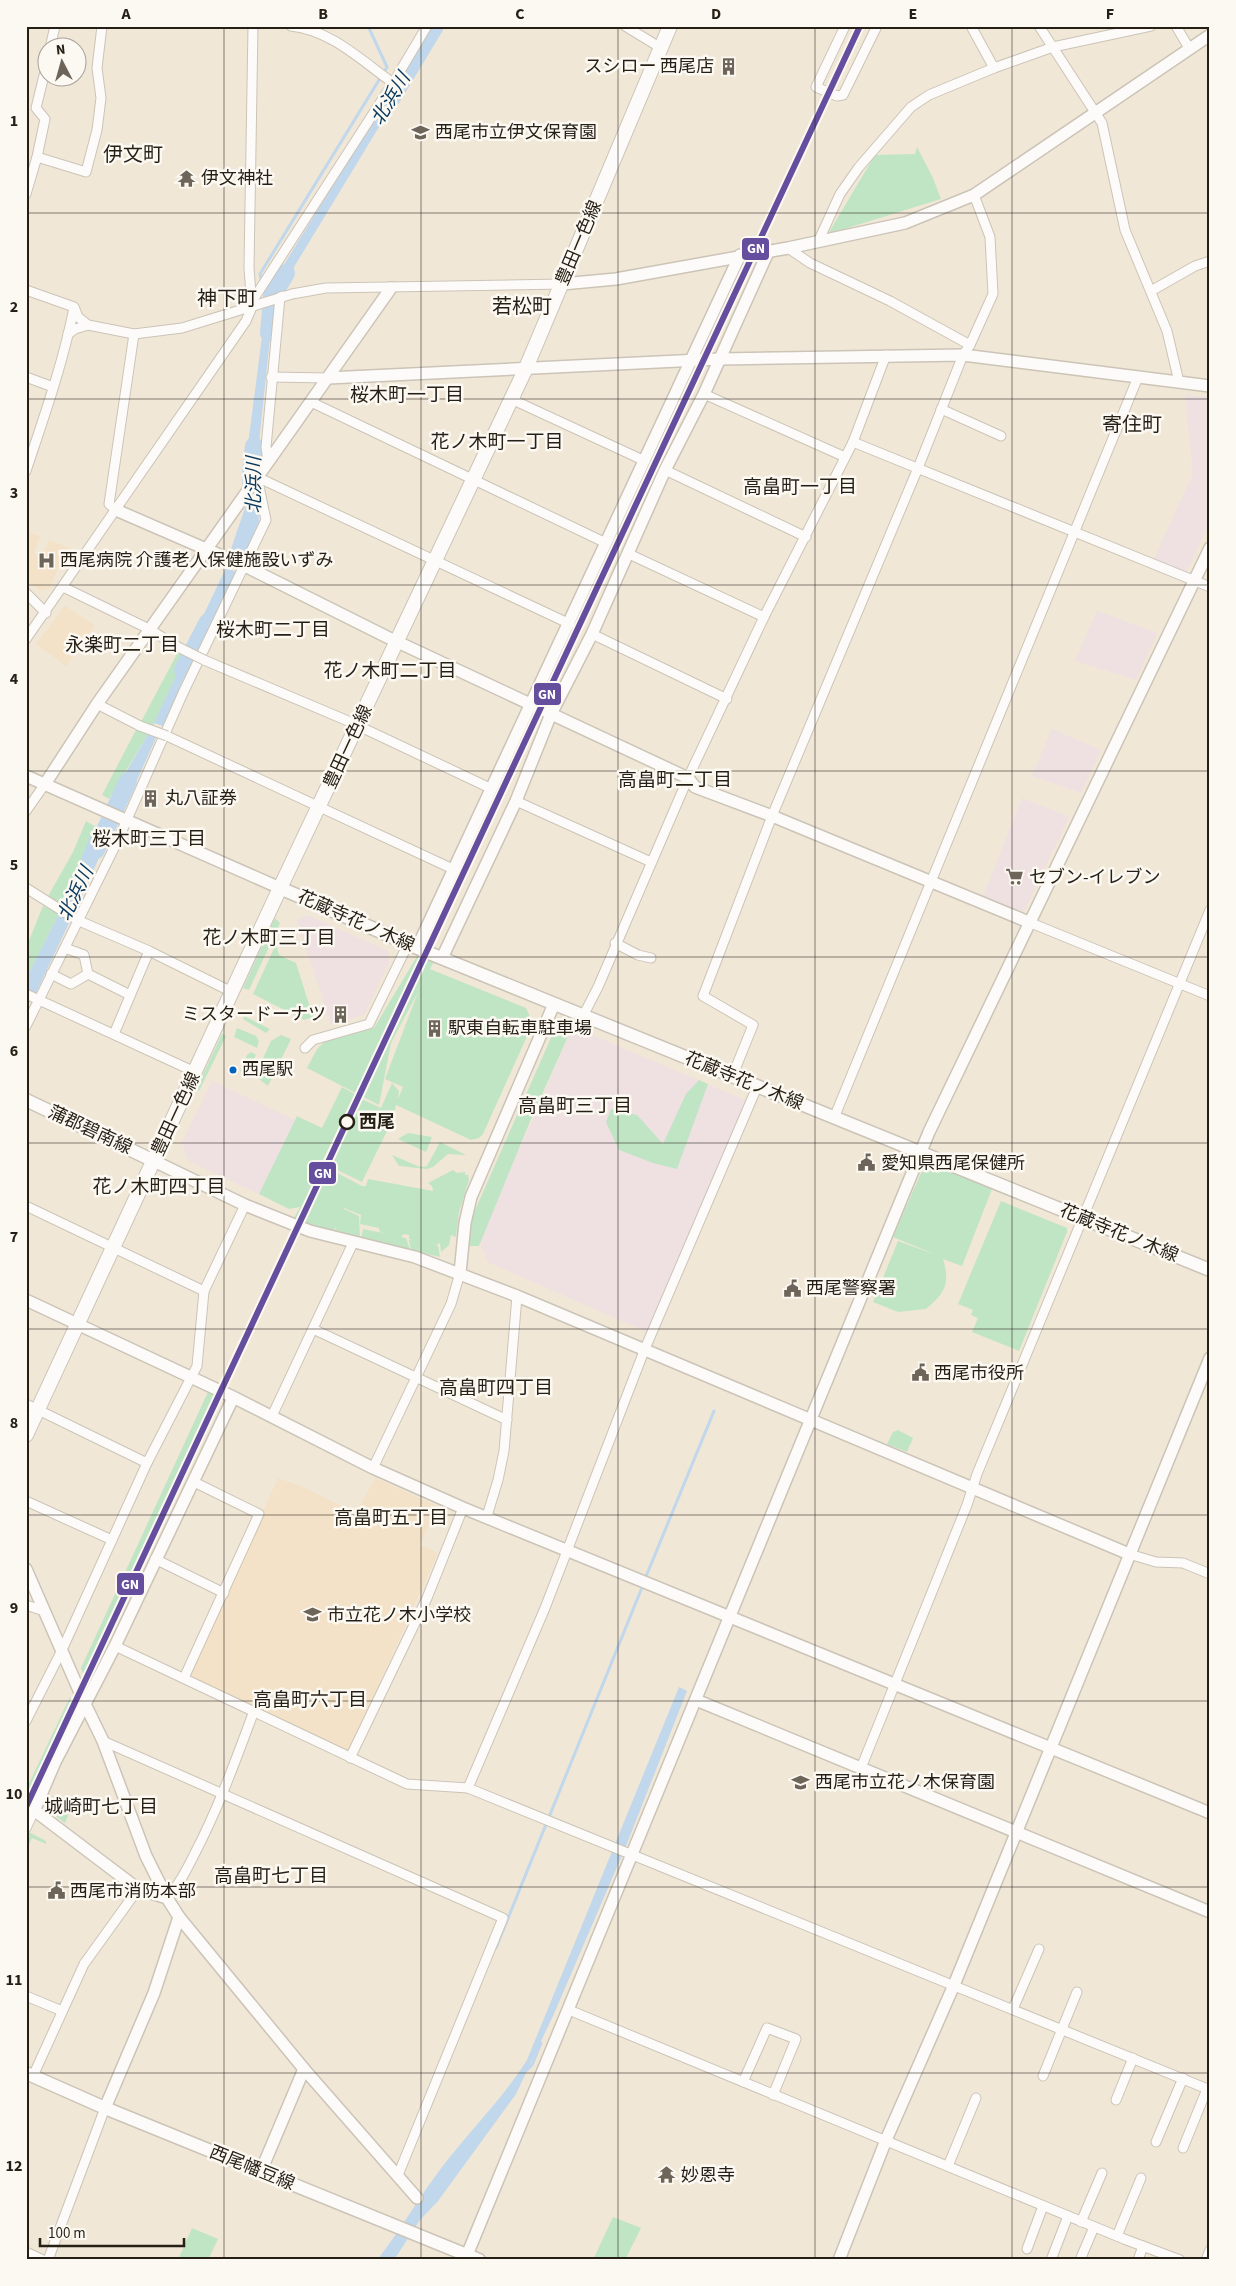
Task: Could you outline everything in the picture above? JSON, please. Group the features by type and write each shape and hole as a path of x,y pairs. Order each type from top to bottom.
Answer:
{"main road":[{"name":"豊田一色線","path":"26,1435 32,1407 115,1248 280,888 526,368 670,26"},
{"name":"花蔵寺花ノ木線","path":"280,888 413,946 583,1016 1210,1270"},
{"name":"蒲郡碧南線","path":"26,1100 154,1161"},
{"name":"西尾幡豆線","path":"30,2075 105,2108 466,2257 479,2260"}],"street":[{"path":"37,157 86,172 97,130 100,106 97,68 102,26"},
{"path":"253,26 249,268 254,305"},
{"path":"291,26 302,27 329,37 393,83"},
{"path":"26,639 246,321 254,305 427,26"},
{"path":"625,26 661,48"},
{"path":"844,26 816,87 837,96 843,95 877,26"},
{"path":"972,26 994,68"},
{"path":"1039,26 1102,123 1125,230 1167,331 1179,382"},
{"path":"818,242 840,194 854,174 911,107 929,95 994,68 1053,47 1151,26"},
{"path":"1176,26 1189,48"},
{"path":"26,290 74,307 78,317 88,325 134,334 182,328 285,296 326,288 562,284 616,278 818,242 905,223 974,195 1210,34"},
{"path":"26,194 29,172 37,157 45,119 36,108 41,88"},
{"path":"732,1077 753,1025 703,996 772,816 918,468 963,355 970,345 993,294 990,237 974,195"},
{"path":"788,248 810,263 890,301 970,345"},
{"path":"442,958 516,801 551,714 592,634 665,470 704,394 769,250"},
{"path":"305,1048 313,1040 369,1024 455,870 740,256"},
{"path":"1151,291 1194,266 1210,261"},
{"path":"26,812 149,629 210,552 223,527 257,477 391,288"},
{"path":"268,461 266,447 271,377 285,296"},
{"path":"26,471 53,387 74,307"},
{"path":"68,334 88,325"},
{"path":"134,334 109,504 116,510 245,566 397,641 688,778 695,787 772,816 1210,996"},
{"path":"583,1016 598,987 615,943 688,778 727,699 764,617 853,442 886,355"},
{"path":"271,377 328,378 720,359 963,355 1210,386"},
{"path":"26,377 53,387"},
{"path":"834,1118 1138,377"},
{"path":"704,394 845,457"},
{"path":"511,399 645,461"},
{"path":"310,402 606,543"},
{"path":"941,409 1001,436"},
{"path":"853,442 1210,587"},
{"path":"665,470 806,537"},
{"path":"257,477 570,624"},
{"path":"26,1026 65,948 123,819 266,520 257,477"},
{"path":"466,2257 920,1153 1210,548"},
{"path":"629,554 764,617"},
{"path":"63,587 149,629 204,660 358,726 492,789"},
{"path":"26,592 46,612"},
{"path":"592,634 727,699"},
{"path":"97,704 140,726 167,736 455,870"},
{"path":"26,776 280,888"},
{"path":"516,801 651,862"},
{"path":"26,888 77,920 149,951 232,992"},
{"path":"861,1768 972,1489 1210,910"},
{"path":"615,943 638,955 651,958"},
{"path":"65,948 84,955 88,974"},
{"path":"114,1034 149,951"},
{"path":"51,974 71,984 88,974"},
{"path":"88,974 130,995"},
{"path":"26,994 195,1072"},
{"path":"373,1468 451,1304 460,1273 465,1223 471,1197 554,1004"},
{"path":"468,1788 545,1608 644,1351 757,1087"},
{"path":"154,1161 245,1205 310,1231 415,1257 460,1273 1129,1554 1156,1562 1183,1563 1210,1574"},
{"path":"26,1721 30,1705 62,1650 148,1463 197,1366 204,1291 245,1205"},
{"path":"26,1206 204,1291"},
{"path":"272,1416 354,1243"},
{"path":"487,1516 498,1480 506,1420 517,1296"},
{"path":"26,1300 272,1416 373,1468 462,1508 487,1516 730,1618 1209,1810"},
{"path":"313,1329 506,1420"},
{"path":"839,2260 886,2140 954,1985 1210,1358"},
{"path":"26,1828 30,1808 115,1646 154,1559 194,1482 233,1398"},
{"path":"32,1407 148,1463"},
{"path":"184,1678 259,1514 194,1482"},
{"path":"26,1502 112,1540"},
{"path":"350,1758 427,1598 462,1508"},
{"path":"154,1559 224,1593"},
{"path":"26,1569 84,1704 103,1741 146,1856 166,1898 179,1917 304,2069 417,2198"},
{"path":"26,1605 44,1611"},
{"path":"115,1646 407,1784 468,1788 1209,2089 1184,2148"},
{"path":"696,1700 1210,1912"},
{"path":"166,1898 178,1886 201,1842 222,1795 254,1711"},
{"path":"103,1741 503,1918 398,2175"},
{"path":"30,1808 138,1889 166,1898"},
{"path":"30,2075 84,1964 138,1889"},
{"path":"48,2260 105,2108 160,1976 179,1917"},
{"path":"1013,2009 1039,1949"},
{"path":"1043,2076 1077,1992"},
{"path":"26,1996 62,2011"},
{"path":"569,2010 1143,2246 1163,2257 1180,2260"},
{"path":"743,2082 767,2028 796,2039 774,2095"},
{"path":"1116,2100 1133,2058"},
{"path":"261,2172 304,2069"},
{"path":"1156,2142 1183,2078"},
{"path":"948,2166 976,2098"},
{"path":"1081,2222 1102,2173"},
{"path":"1117,2236 1141,2178"},
{"path":"1027,2249 1043,2206"},
{"path":"1052,2260 1068,2216"},
{"path":"1080,2260 1094,2227"},
{"path":"1138,2260 1143,2246"},
{"path":"1206,2260 1210,2250"},
{"path":"26,2252 42,2260"}],"shaded area":[{"path":"1185,395 1210,397 1210,522 1186,573 1154,559 1193,474"},
{"name":"西尾病院 介護老人保健施設いずみ","path":"26,531 40,536 34,553 42,557 49,540 70,548 64,564 60,563 49,590 44,588 42,591 26,581"},
{"path":"65,606 95,626 66,666 36,644"},
{"path":"1097,611 1157,633 1136,680 1075,661"},
{"path":"1052,729 1101,750 1081,793 1032,776"},
{"path":"1022,798 1069,817 1022,916 982,899"},
{"path":"307,915 388,951 389,962 364,1015 331,1024 297,921"},
{"path":"573,1027 747,1101 651,1334 488,1262 479,1241"},
{"path":"212,1081 295,1120 259,1194 189,1161 182,1143"},
{"name":"市立花ノ木小学校","path":"278,1478 303,1487 356,1513 375,1478 437,1506 420,1545 438,1553 348,1753 188,1678"}],"green space":[{"path":"917,147 933,178 941,199 828,234 875,155 915,154"},
{"path":"179,650 186,654 152,729 141,722"},
{"path":"137,728 148,734 109,799 102,795"},
{"path":"86,821 96,827 59,907 47,898 73,852"},
{"path":"43,906 59,914 26,979 26,948"},
{"path":"275,918 280,923 249,990 243,988"},
{"path":"276,944 279,955 296,963 313,1017 304,1020 253,994"},
{"path":"419,953 435,959 430,969 526,1008 533,1023 483,1134 479,1138 471,1140 396,1105 392,1121 362,1182 323,1163 355,1096 381,1108 392,1083 399,1091 398,1099 403,1087 385,1079 418,992 391,1043 379,1105 307,1068 317,1049 325,1041 374,1028"},
{"path":"244,1016 270,1029 266,1033 243,1019"},
{"path":"575,1021 531,1119 479,1246 468,1246 473,1215 557,1024"},
{"path":"237,1028 256,1036 259,1041 257,1048 234,1037"},
{"path":"222,1034 226,1036 199,1091 196,1089"},
{"path":"281,1035 291,1039 268,1086 255,1076 271,1041"},
{"path":"251,1052 256,1055 246,1074 240,1071 247,1055"},
{"path":"699,1080 708,1084 677,1169 653,1163 619,1150 606,1122 611,1109 637,1115 663,1144 686,1094"},
{"path":"342,1087 355,1094 306,1195 322,1165 362,1186 366,1186 368,1179 433,1191 432,1186 428,1183 453,1170 457,1173 465,1172 469,1180 459,1212 456,1237 451,1235 449,1245 441,1252 440,1243 436,1245 438,1246 440,1257 411,1250 409,1240 412,1240 409,1239 409,1235 404,1234 401,1237 406,1238 410,1250 361,1239 363,1229 388,1234 380,1232 379,1228 360,1224 361,1215 344,1208 359,1216 360,1238 335,1231 336,1226 333,1232 293,1220 300,1207 289,1209 259,1194 297,1116 322,1128"},
{"path":"408,1133 432,1137 426,1152 398,1139"},
{"path":"440,1142 466,1155 448,1154 433,1167 427,1169 399,1166 392,1155 420,1167 427,1166"},
{"path":"934,1165 992,1189 962,1266 943,1259 946,1281 945,1287 938,1298 926,1309 898,1312 873,1302 898,1241 936,1255 893,1237 921,1173"},
{"path":"1001,1201 1067,1228 1019,1351 972,1332 978,1318 971,1315 973,1310 958,1304"},
{"path":"208,1392 215,1396 84,1677 81,1668"},
{"path":"898,1430 913,1438 907,1452 887,1444 893,1432"},
{"path":"70,1697 78,1710 32,1806 26,1801 26,1790"},
{"path":"52,1796 73,1804 65,1823 46,1809"},
{"path":"29,1832 46,1841 46,1844 32,1838 26,1850 26,1839"},
{"path":"613,2217 641,2228 625,2260 593,2260"},
{"path":"192,2228 218,2239 208,2260 178,2260"}],"water":[{"name":"北浜川","path":"430,26 440,26 404,87 397,81"},
{"name":"北浜川","path":"392,90 399,94 277,295 267,292"},
{"name":"北浜川","path":"273,310 257,461 244,476 265,313"},
{"name":"北浜川","path":"258,490 259,522 243,559 230,552 247,502"},
{"path":"226,568 237,572 201,646 191,641"},
{"path":"186,654 193,657 163,726 154,723"},
{"path":"148,734 157,736 126,804 111,798"},
{"name":"北浜川","path":"95,826 111,830 75,913 61,905"},
{"name":"北浜川","path":"59,914 70,921 35,995 26,992 26,979"},
{"path":"679,1687 687,1691 626,1846 553,2016 516,2094 438,2201 420,2220 394,2260 377,2260 445,2163 505,2091 527,2060"}],"waterway":[{"path":"271,314 260,274 387,67 368,26"},
{"name":"北浜川","path":"383,112 435,26"},
{"name":"北浜川","path":"269,333 272,297 286,273"},
{"name":"北浜川","path":"252,499 251,471 254,446"},
{"name":"北浜川","path":"183,670 208,622"},
{"name":"北浜川","path":"96,850 128,781"},
{"path":"645,1579 714,1411"},
{"path":"496,1948 643,1585"},
{"path":"527,2070 532,2065 541,2043"}],"transit line":[{"name":"GN","path":"26,1807 860,26"}],"place":[{"name":"スシロー 西尾店","path":"728,66"},
{"name":"西尾市立伊文保育園","path":"421,132"},
{"name":"伊文神社","path":"187,178"},
{"name":"西尾病院 介護老人保健施設いずみ","path":"46,560"},
{"name":"丸八証券","path":"151,798"},
{"name":"セブン-イレブン","path":"1015,877"},
{"name":"ミスタードーナツ","path":"340,1014"},
{"name":"駅東自転車駐車場","path":"434,1028"},
{"name":"西尾駅","path":"233,1070"},
{"name":"西尾","path":"347,1122"},
{"name":"愛知県西尾保健所","path":"867,1163"},
{"name":"西尾警察署","path":"792,1288"},
{"name":"西尾市役所","path":"920,1373"},
{"name":"市立花ノ木小学校","path":"313,1615"},
{"name":"西尾市立花ノ木保育園","path":"801,1782"},
{"name":"西尾市消防本部","path":"56,1891"},
{"name":"妙恩寺","path":"667,2175"}],"district":[{"name":"伊文町","path":"133,155"},
{"name":"神下町","path":"227,299"},
{"name":"若松町","path":"522,307"},
{"name":"桜木町一丁目","path":"407,395"},
{"name":"寄住町","path":"1132,425"},
{"name":"花ノ木町一丁目","path":"497,442"},
{"name":"高畠町一丁目","path":"800,487"},
{"name":"桜木町二丁目","path":"273,630"},
{"name":"永楽町二丁目","path":"122,645"},
{"name":"花ノ木町二丁目","path":"390,671"},
{"name":"高畠町二丁目","path":"675,780"},
{"name":"桜木町三丁目","path":"149,839"},
{"name":"花ノ木町三丁目","path":"269,938"},
{"name":"高畠町三丁目","path":"575,1106"},
{"name":"花ノ木町四丁目","path":"159,1187"},
{"name":"高畠町四丁目","path":"496,1388"},
{"name":"高畠町五丁目","path":"391,1518"},
{"name":"高畠町六丁目","path":"310,1700"},
{"name":"城崎町七丁目","path":"101,1807"},
{"name":"高畠町七丁目","path":"271,1876"}]}
